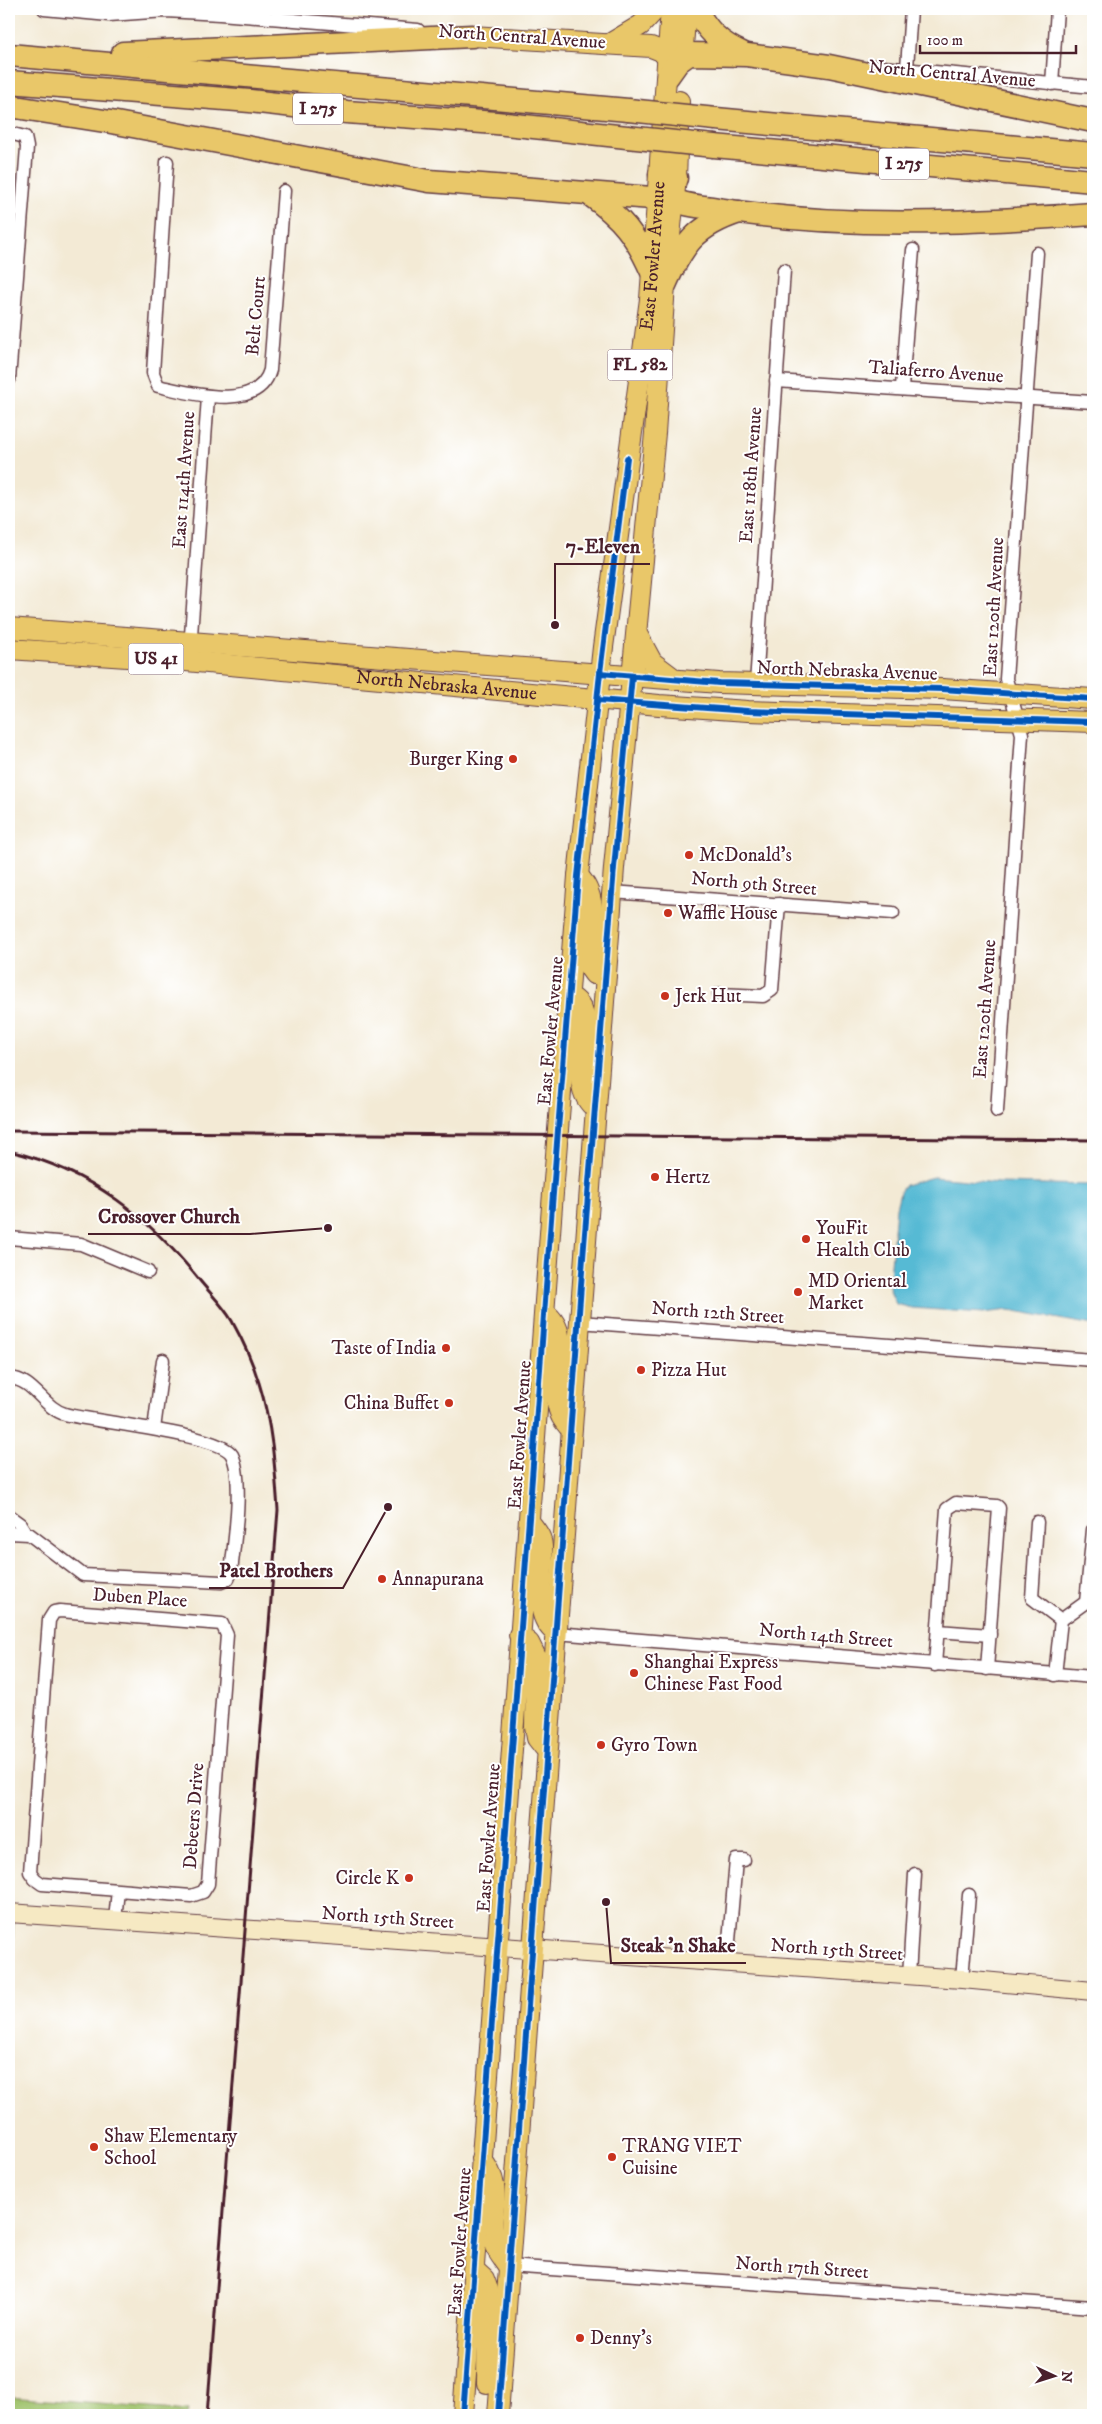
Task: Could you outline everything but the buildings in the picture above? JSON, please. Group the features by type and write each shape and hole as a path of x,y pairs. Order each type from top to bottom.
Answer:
{"highway":[{"path":"696,9 702,21 716,38 726,46 748,55"},
{"path":"42,57 472,36"},
{"path":"675,69 689,54 748,55 810,63 1093,120"},
{"name":"I 275","path":"9,55 628,110 1093,154"},
{"name":"I 275","path":"9,82 231,99 347,112 496,123 714,146 1093,181"},
{"path":"9,106 110,122 429,181 589,194 667,189 739,212 841,221 918,224 1093,214"},
{"path":"589,194 625,224 659,278 694,235 714,222 739,212"}],"main road":[{"path":"611,43 641,24 656,9"},
{"name":"East Fowler Avenue","path":"671,9 675,69"},
{"name":"East Fowler Avenue","path":"466,2410 473,2269 496,1947 578,876 600,673 659,278 675,69 686,9"},
{"name":"North Central Avenue","path":"472,36 611,43 651,47 675,69"},
{"name":"East Fowler Avenue","path":"498,2415 570,1430 612,892 655,433 659,278"},
{"name":"North Nebraska Avenue","path":"9,628 676,680 942,689 1093,700"},
{"path":"637,634 652,662 676,680"},
{"name":"North Nebraska Avenue","path":"9,649 186,661 324,676 670,706 748,711 1093,722"},
{"path":"324,676 365,667 399,667 407,664 412,658"},
{"path":"626,742 648,716 670,706"},
{"path":"578,876 586,885 591,898 589,967 594,974 606,975"},
{"path":"569,996 579,1002 584,1015 580,1068 582,1088 584,1098 596,1109"},
{"path":"545,1313 552,1318 559,1331 559,1412 570,1430"},
{"path":"529,1521 541,1539 543,1572 541,1610 547,1624 556,1633"},
{"path":"519,1635 529,1643 536,1657 535,1727 537,1738 547,1751"},
{"path":"481,2159 491,2171 495,2191 494,2233 496,2247 508,2266"},
{"path":"473,2269 486,2283 489,2298 485,2415"}],"street":[{"name":"North Central Avenue","path":"44,9 109,15 166,11 220,14 346,22 472,36"},
{"path":"907,68 911,9"},
{"path":"1052,84 1057,9"},
{"name":"North Central Avenue","path":"810,63 907,68 1093,87"},
{"path":"9,134 25,138 27,147 14,256 9,380"},
{"name":"East 114th Avenue","path":"167,162 153,373 158,386 208,397 192,642 186,661"},
{"name":"Belt Court","path":"208,397 242,394 256,390 267,380 271,360 284,191"},
{"path":"902,388 913,250"},
{"name":"East 120th Avenue","path":"997,1111 1022,734 1006,679 1037,254"},
{"name":"East 118th Avenue","path":"756,684 784,270"},
{"name":"Taliaferro Avenue","path":"776,381 1093,402"},
{"name":"North 9th Street","path":"612,892 893,913"},
{"path":"719,994 763,996 772,990 778,904"},
{"path":"9,1238 81,1244 148,1272"},
{"name":"North 12th Street","path":"579,1322 1093,1360"},
{"path":"154,1429 163,1360"},
{"path":"9,1378 18,1379 26,1384 62,1413 154,1429 222,1446 233,1458 237,1509 231,1572 228,1579 221,1582 83,1575 25,1532 20,1524 9,1516"},
{"path":"935,1664 947,1509 956,1503 997,1506 999,1508 987,1669"},
{"path":"1037,1522 1032,1598 1061,1620"},
{"path":"1055,1675 1061,1620 1086,1602 1093,1530"},
{"path":"9,1533 25,1532"},
{"name":"Duben Place","path":"52,1614 60,1611 218,1622 225,1627"},
{"name":"Debeers Drive","path":"52,1614 48,1623 30,1872 42,1884 118,1890 195,1895 203,1892 208,1884 227,1635 225,1627"},
{"path":"938,1631 990,1635"},
{"name":"North 14th Street","path":"556,1633 1093,1677"},
{"path":"727,1964 736,1860 744,1860"},
{"path":"909,1976 915,1874"},
{"path":"115,1920 118,1890"},
{"path":"962,1979 970,1895"},
{"name":"North 15th Street","path":"9,1913 962,1979 1093,1991"},
{"name":"North 17th Street","path":"508,2266 1093,2307"}],"green space":[{"path":"9,1919 14,1920 9,1993"},
{"path":"9,2397 189,2411 188,2415 9,2415"}],"water":[{"path":"933,1177 999,1183 1093,1185 1093,1325 1009,1310 983,1313 912,1308 896,1304 889,1288 896,1208 900,1192 905,1185"}],"railway":[{"path":"9,1131 1093,1140"},
{"path":"9,1151 39,1159 66,1170 92,1184 117,1200 161,1237 221,1306 236,1328 257,1375 270,1430 278,1510 207,2415"}],"cycle path":[{"path":"463,2415 578,876 600,673 627,458"},
{"path":"600,673 719,683 942,689 1093,699"},
{"path":"498,2415 583,1258 614,868 632,676"},
{"path":"597,700 748,711 1093,722"}],"place":[{"name":"7-Eleven","path":"555,625"},
{"name":"Burger King","path":"513,759"},
{"name":"McDonald's","path":"689,855"},
{"name":"Waffle House","path":"668,913"},
{"name":"Jerk Hut","path":"665,996"},
{"name":"Hertz","path":"655,1177"},
{"name":"Crossover Church","path":"328,1228"},
{"name":"YouFit Health Club","path":"806,1239"},
{"name":"MD Oriental Market","path":"798,1292"},
{"name":"Taste of India","path":"446,1348"},
{"name":"Pizza Hut","path":"641,1370"},
{"name":"China Buffet","path":"449,1403"},
{"name":"Patel Brothers","path":"388,1507"},
{"name":"Annapurana","path":"382,1579"},
{"name":"Shanghai Express Chinese Fast Food","path":"634,1673"},
{"name":"Gyro Town","path":"601,1745"},
{"name":"Circle K","path":"409,1878"},
{"name":"Steak 'n Shake","path":"606,1902"},
{"name":"Shaw Elementary School","path":"94,2147"},
{"name":"TRANG VIET Cuisine","path":"612,2157"},
{"name":"Denny's","path":"580,2338"}]}
